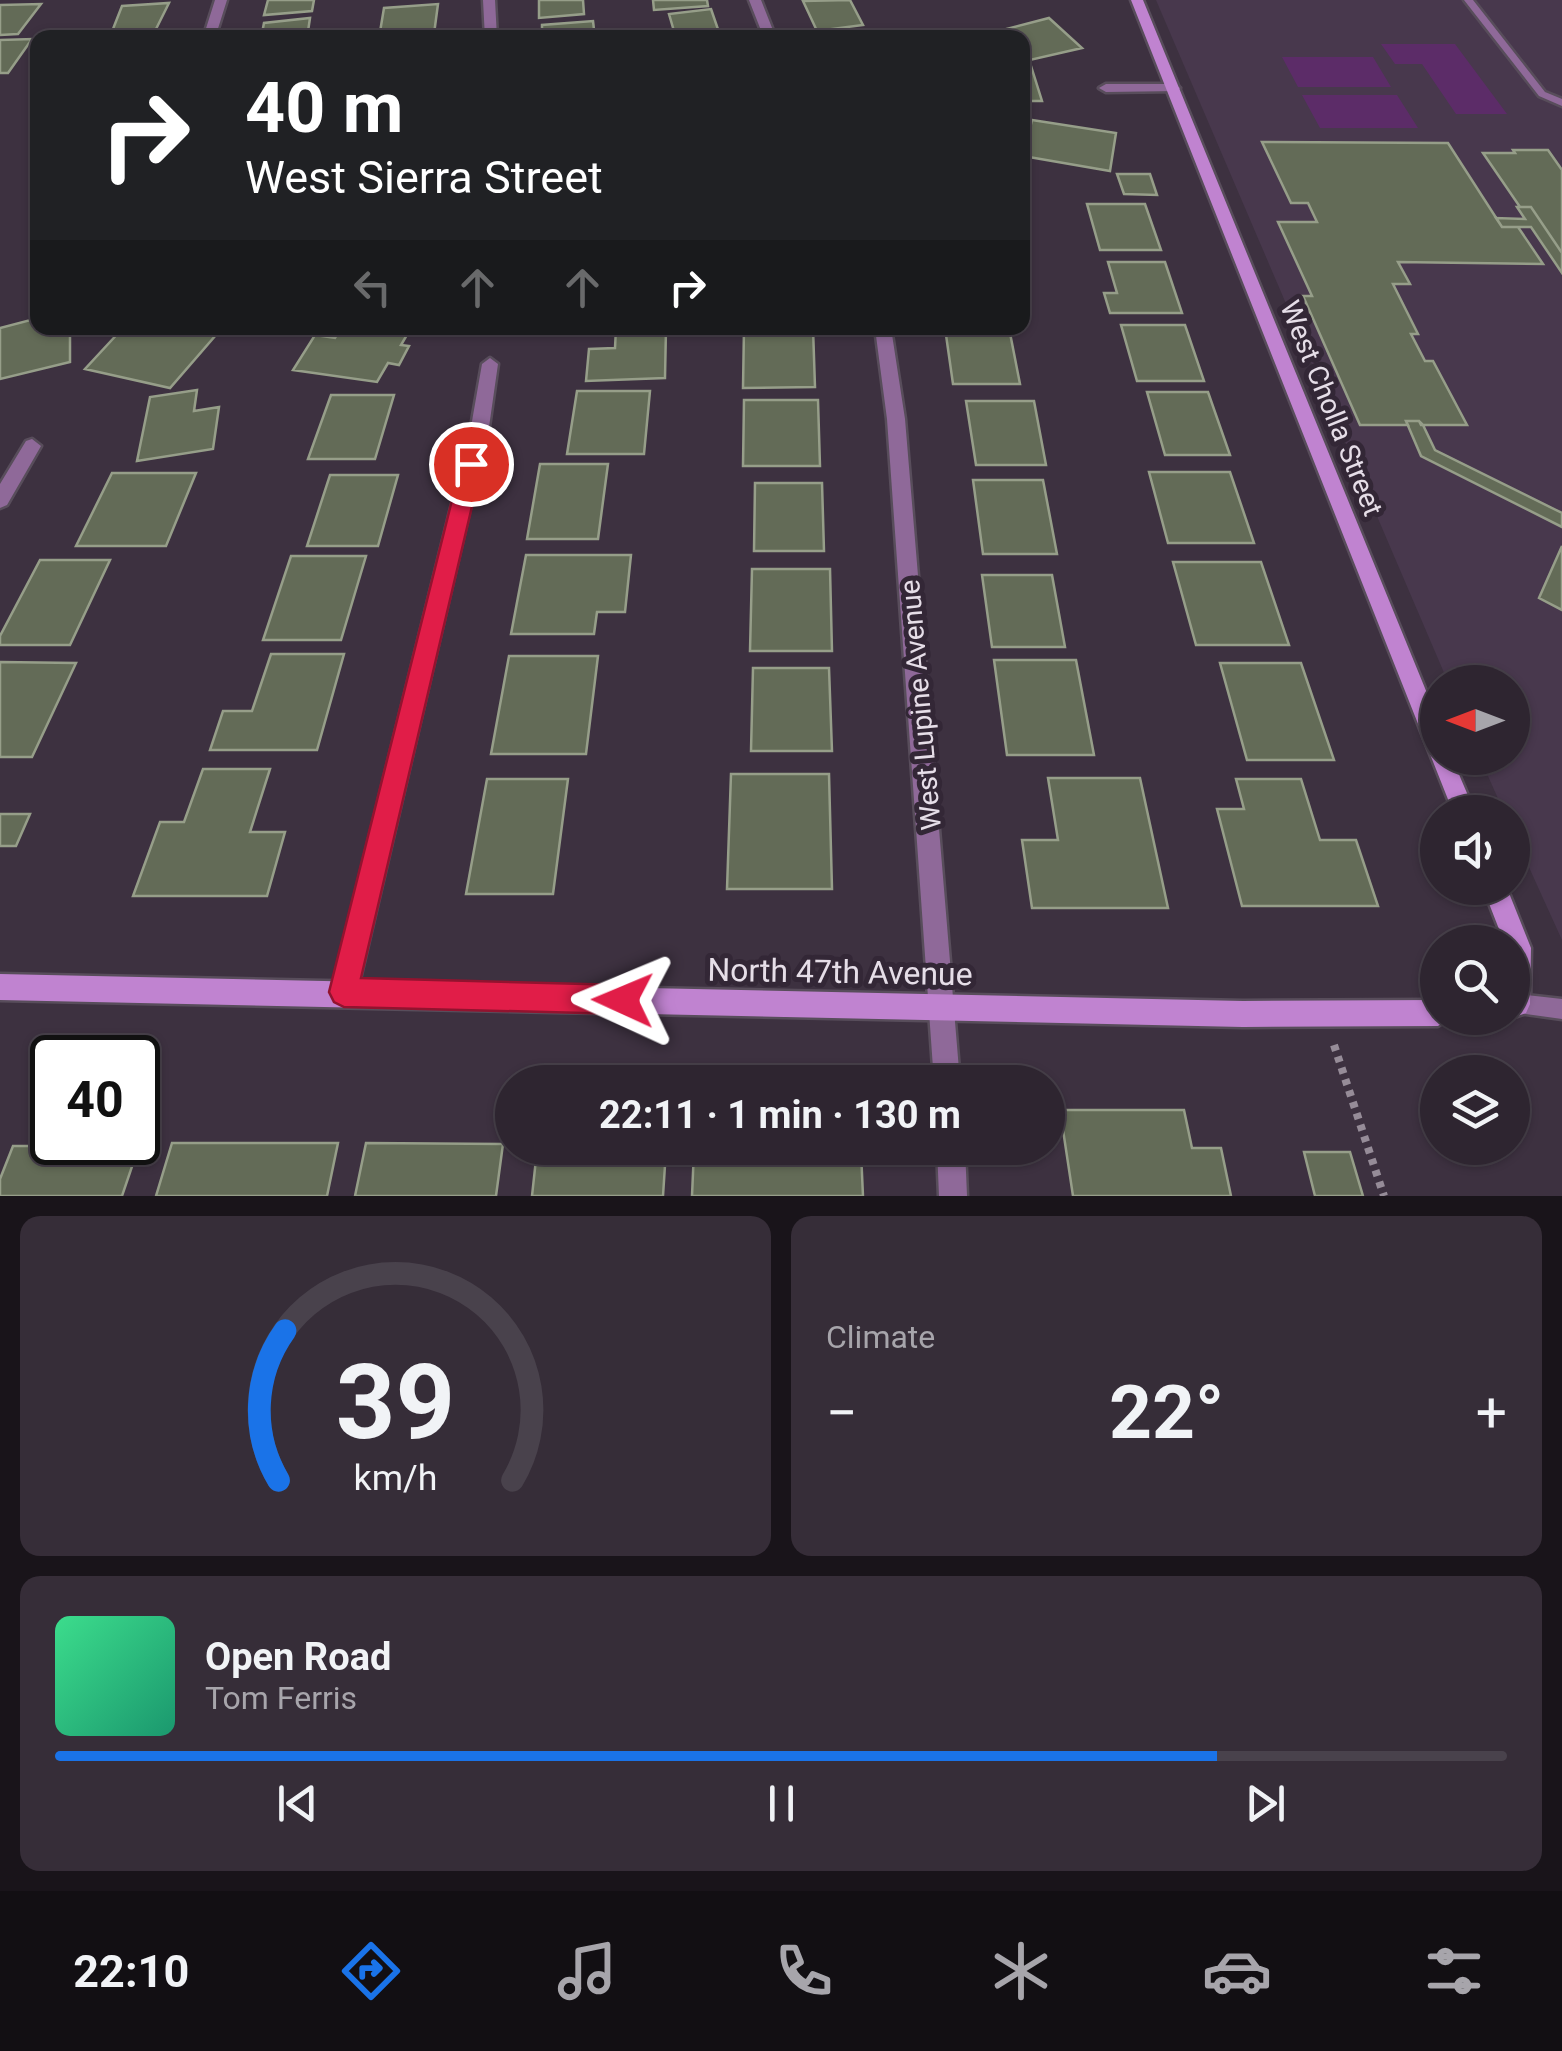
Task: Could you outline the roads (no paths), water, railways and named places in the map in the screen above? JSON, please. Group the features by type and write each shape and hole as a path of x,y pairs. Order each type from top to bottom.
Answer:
{"street":[{"path":"212,30 221,0"},
{"path":"488,0 490,30"},
{"path":"755,0 767,30"},
{"name":"West Cholla Street","path":"1136,0 1420,703"},
{"path":"1106,88 1173,88"},
{"name":"West Lupine Avenue","path":"884,335 896,419 946,1065"},
{"path":"344,992 480,427 490,364"},
{"path":"0,500 32,446"},
{"name":"North 47th Avenue","path":"0,987 942,1008 1420,1013"},
{"path":"952,1165 953,1196"}],"lane":[{"path":"1468,0 1542,94 1562,103"},
{"path":"1530,1006 1562,1009"}]}
